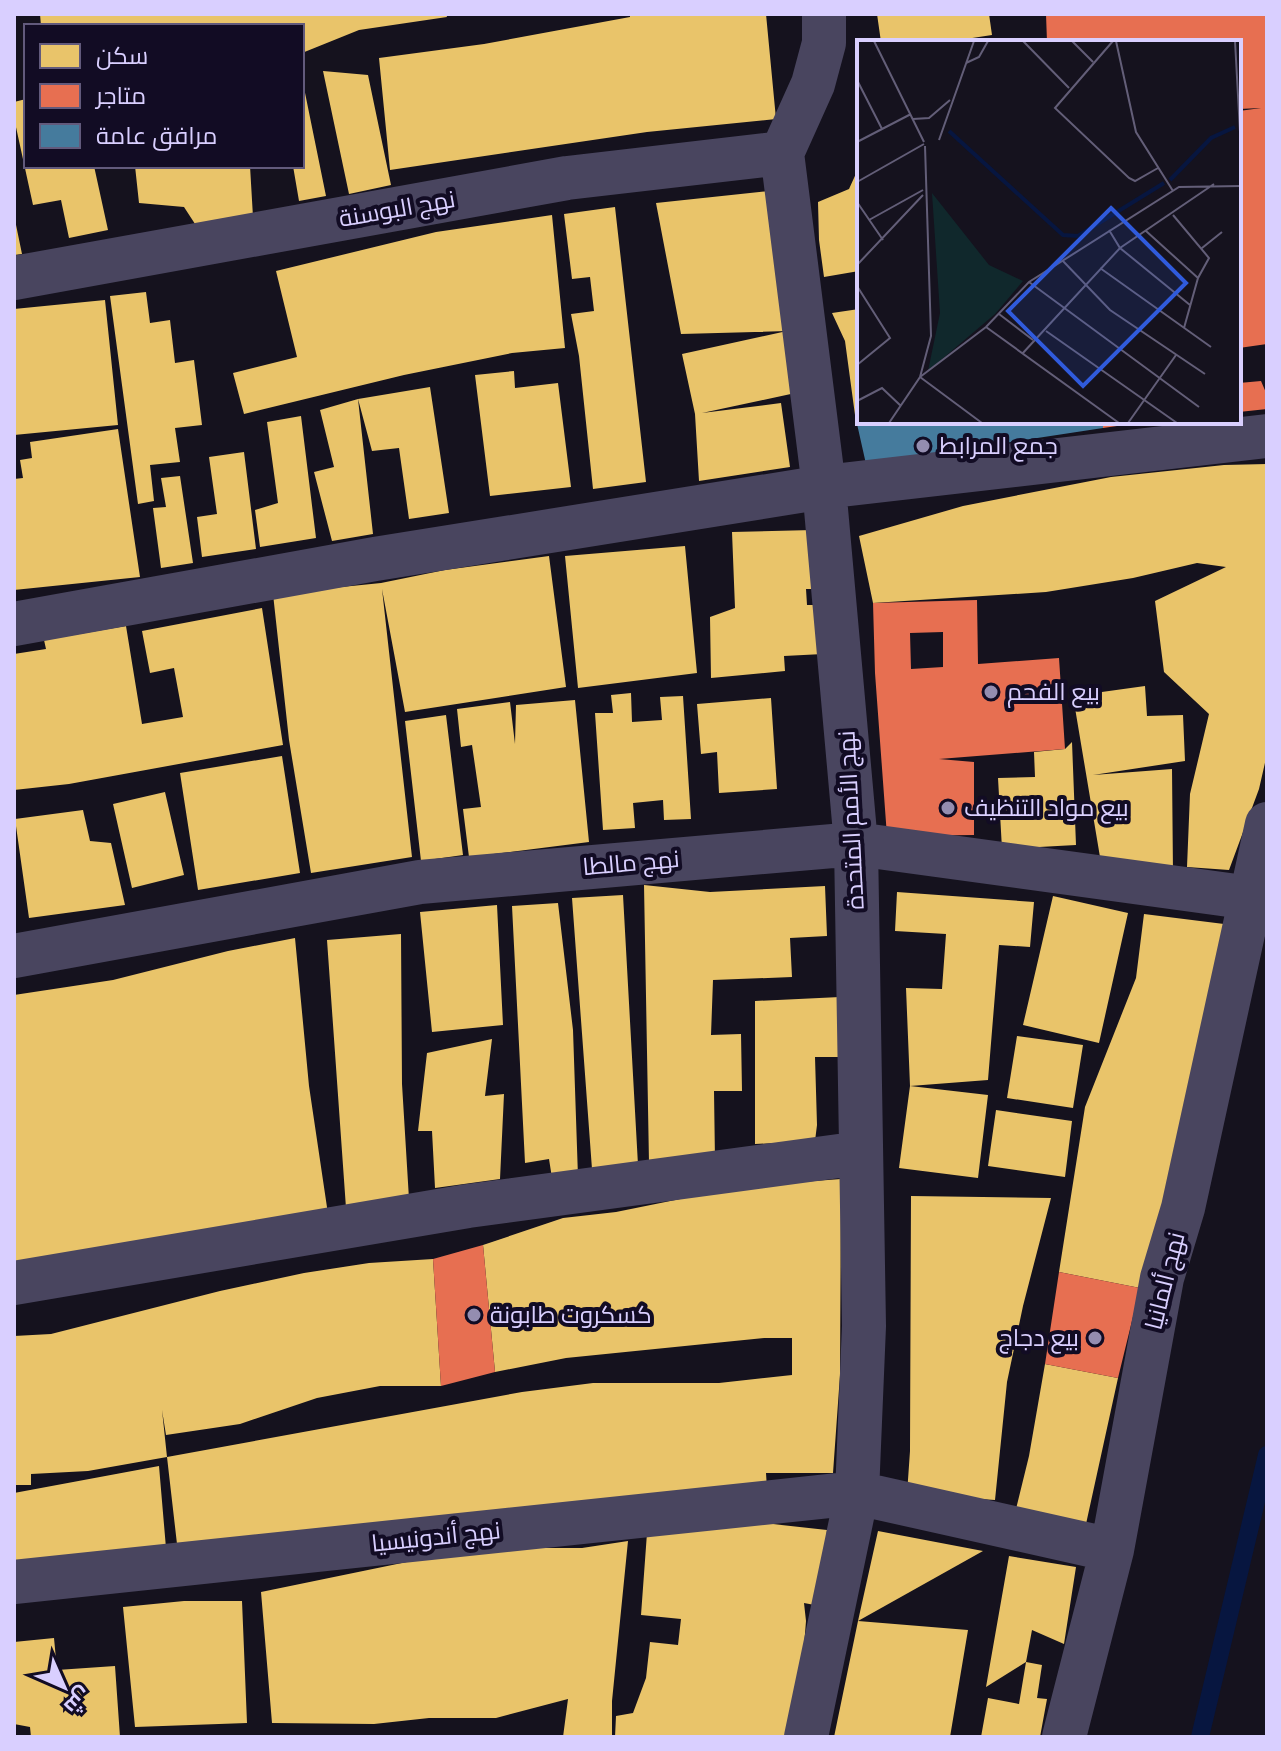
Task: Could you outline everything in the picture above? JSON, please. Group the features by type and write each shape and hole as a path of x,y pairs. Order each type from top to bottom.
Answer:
{"street":[{"path":"782,153 813,84 824,43 824,14"},
{"name":"نهج البوسنة","path":"14,278 567,178 782,153"},
{"name":"نهج الأمم المتحدة","path":"782,153 824,487 856,844 864,1326 857,1493 806,1737"},
{"path":"14,624 375,559 824,487 1267,436"},
{"name":"نهج ألمانيا","path":"1064,1737 1112,1550 1162,1278 1183,1208 1267,824"},
{"name":"نهج مالطا","path":"14,956 420,882 856,844 1251,898"},
{"path":"14,1283 468,1206 861,1153"},
{"name":"نهج أندونيسيا","path":"14,1582 857,1493 1112,1550"}],"building: سكن":[{"path":"40,14 446,14 447,17 359,30 304,52 304,24 41,24"},
{"path":"630,14 766,14 776,119 647,132 390,170 379,58 484,44 630,17"},
{"path":"877,14 989,14 992,35 959,40 881,40"},
{"path":"323,71 368,75 391,185 349,194"},
{"path":"304,88 326,196 299,201 293,168 304,168"},
{"path":"24,100 24,164 14,118 14,102"},
{"path":"25,168 94,168 108,230 69,238 61,200 33,205"},
{"path":"135,168 250,168 253,217 197,227 184,207 139,203"},
{"path":"857,171 857,271 824,277 818,202 849,189"},
{"path":"769,191 787,331 681,334 656,203"},
{"path":"615,207 646,482 593,489 579,356 571,314 594,311 590,277 572,279 564,214"},
{"path":"552,215 565,348 512,353 404,375 244,414 233,373 297,357 276,271 436,232"},
{"path":"14,220 22,254 14,255"},
{"path":"146,292 150,323 170,320 175,363 194,360 202,425 175,428 180,462 150,465 154,501 138,504 110,296"},
{"path":"105,300 118,425 14,435 14,309"},
{"path":"857,309 857,415 845,341 832,313"},
{"path":"787,331 800,392 702,413 781,403 790,467 699,481 695,414 682,354"},
{"path":"514,371 515,388 558,383 571,487 490,496 475,375"},
{"path":"430,387 449,513 409,519 399,448 372,451 358,399"},
{"path":"358,399 373,534 332,541 314,472 334,467 320,410"},
{"path":"301,416 316,538 260,547 255,510 278,503 267,422"},
{"path":"118,429 140,577 14,590 14,479 23,478 20,460 32,458 30,442"},
{"path":"244,452 256,549 202,557 197,517 217,514 209,457"},
{"path":"1267,464 1267,754 1259,789 1229,870 1187,867 1190,794 1209,714 1164,672 1155,601 1226,567 1197,563 1133,578 1046,592 873,603 859,536 963,506 1111,477 1224,465"},
{"path":"180,476 193,563 161,568 153,508 166,507 161,478"},
{"path":"813,530 815,589 806,589 807,605 822,605 823,654 784,656 785,671 711,678 710,617 735,608 732,532"},
{"path":"685,546 697,673 578,688 565,556"},
{"path":"549,556 566,687 405,712 382,589 412,857 311,873 289,740 273,594 381,583 445,570"},
{"path":"262,608 283,745 69,784 14,790 14,654 46,649 44,640 126,626 142,724 183,717 174,668 150,673 142,631"},
{"path":"1145,686 1147,716 1183,715 1185,761 1093,775 1172,769 1173,874 1101,863 1073,696"},
{"path":"631,693 632,722 662,720 660,697 683,696 691,819 664,820 663,800 633,803 635,828 603,830 595,713 613,713 611,695"},
{"path":"771,698 777,789 719,793 717,752 701,754 697,704"},
{"path":"575,700 589,842 469,857 463,809 481,807 472,745 461,747 457,709 510,702 515,744 516,705"},
{"path":"446,715 463,855 421,861 405,721"},
{"path":"1072,742 1076,845 1002,849 998,778 1035,777 1034,752 1065,749"},
{"path":"282,756 300,873 198,890 180,773"},
{"path":"165,792 184,875 132,888 113,804"},
{"path":"83,810 90,841 111,843 125,905 29,918 15,819"},
{"path":"644,885 710,892 825,886 827,936 790,938 792,977 713,980 711,1035 741,1034 742,1091 714,1091 715,1161 649,1163"},
{"path":"897,892 1034,902 1030,947 999,945 988,1080 910,1086 906,988 942,989 946,934 895,931"},
{"path":"623,895 638,1165 592,1169 572,898"},
{"path":"1053,896 1128,913 1099,1043 1023,1025"},
{"path":"558,903 573,1030 578,1177 552,1178 549,1159 525,1163 512,906"},
{"path":"497,905 503,1025 432,1032 420,912"},
{"path":"1144,914 1224,924 1184,1123 1140,1288 1059,1272 1085,1107 1136,978"},
{"path":"401,934 402,1084 409,1199 346,1208 327,940"},
{"path":"295,938 309,1086 328,1214 14,1265 14,995 113,980"},
{"path":"840,997 841,1057 815,1057 815,1141 755,1144 755,1001"},
{"path":"1017,1036 1083,1045 1073,1108 1007,1098"},
{"path":"492,1039 485,1096 504,1094 500,1179 435,1188 432,1131 418,1131 427,1053"},
{"path":"910,1086 988,1095 978,1178 899,1168"},
{"path":"996,1110 1072,1121 1065,1177 988,1166"},
{"path":"841,1179 840,1375 833,1473 766,1473 767,1489 177,1544 167,1457 522,1392 593,1383 719,1383 792,1375 792,1338 764,1338 566,1358 495,1372 483,1245 563,1218 616,1212 775,1184"},
{"path":"911,1196 1051,1198 1007,1382 995,1500 907,1494 910,1451"},
{"path":"433,1259 441,1386 380,1386 317,1398 240,1424 166,1435 162,1410 167,1457 88,1471 31,1474 31,1485 14,1485 14,1336 51,1334 304,1273 369,1263"},
{"path":"1045,1364 1118,1378 1086,1524 1016,1509"},
{"path":"159,1466 166,1548 14,1571 14,1493"},
{"path":"745,1521 827,1530 820,1606 804,1603 806,1621 800,1697 792,1737 615,1737 616,1716 633,1713 646,1678 650,1642 678,1645 681,1619 641,1615 647,1533"},
{"path":"878,1531 983,1551 858,1621"},
{"path":"628,1541 612,1701 612,1737 563,1737 568,1699 496,1718 429,1718 374,1724 272,1723 261,1592 431,1557 516,1548 582,1548"},
{"path":"1009,1556 1076,1567 1064,1644 1032,1630 1026,1662 986,1687"},
{"path":"184,1601 242,1601 247,1723 135,1727 123,1607"},
{"path":"858,1621 968,1630 950,1737 834,1737"},
{"path":"54,1638 57,1670 115,1666 120,1737 31,1737 30,1727 14,1724 14,1642"},
{"path":"1026,1662 1042,1665 1037,1698 1047,1699 1040,1737 981,1737 988,1698 1019,1704"}],"building: متاجر":[{"path":"1046,14 1267,14 1267,344 1241,348 1241,111 1261,108 1241,109 1241,40 1047,40"},
{"path":"1261,381 1267,395 1267,409 1241,412 1241,383"},
{"path":"1103,424 1131,424 1103,428"},
{"path":"977,600 978,664 1059,658 1065,749 939,759 974,762 974,835 887,836 873,603","holes":["943,632 943,667 911,669 910,633"]},
{"path":"483,1245 495,1372 441,1386 433,1259"},
{"path":"1059,1272 1140,1288 1118,1378 1045,1364"}],"building: مرافق عامة":[{"name":"جمع المرابط","path":"857,424 1103,424 1103,428 866,464"}],"waterway":[{"path":"1200,1737 1267,1455"}],"place":[{"name":"جمع المرابط","path":"923,446"},
{"name":"بيع الفحم","path":"991,692"},
{"name":"بيع مواد التنظيف","path":"948,808"},
{"name":"كسكروت طابونة","path":"474,1315"},
{"name":"بيع دجاج","path":"1095,1338"}]}
